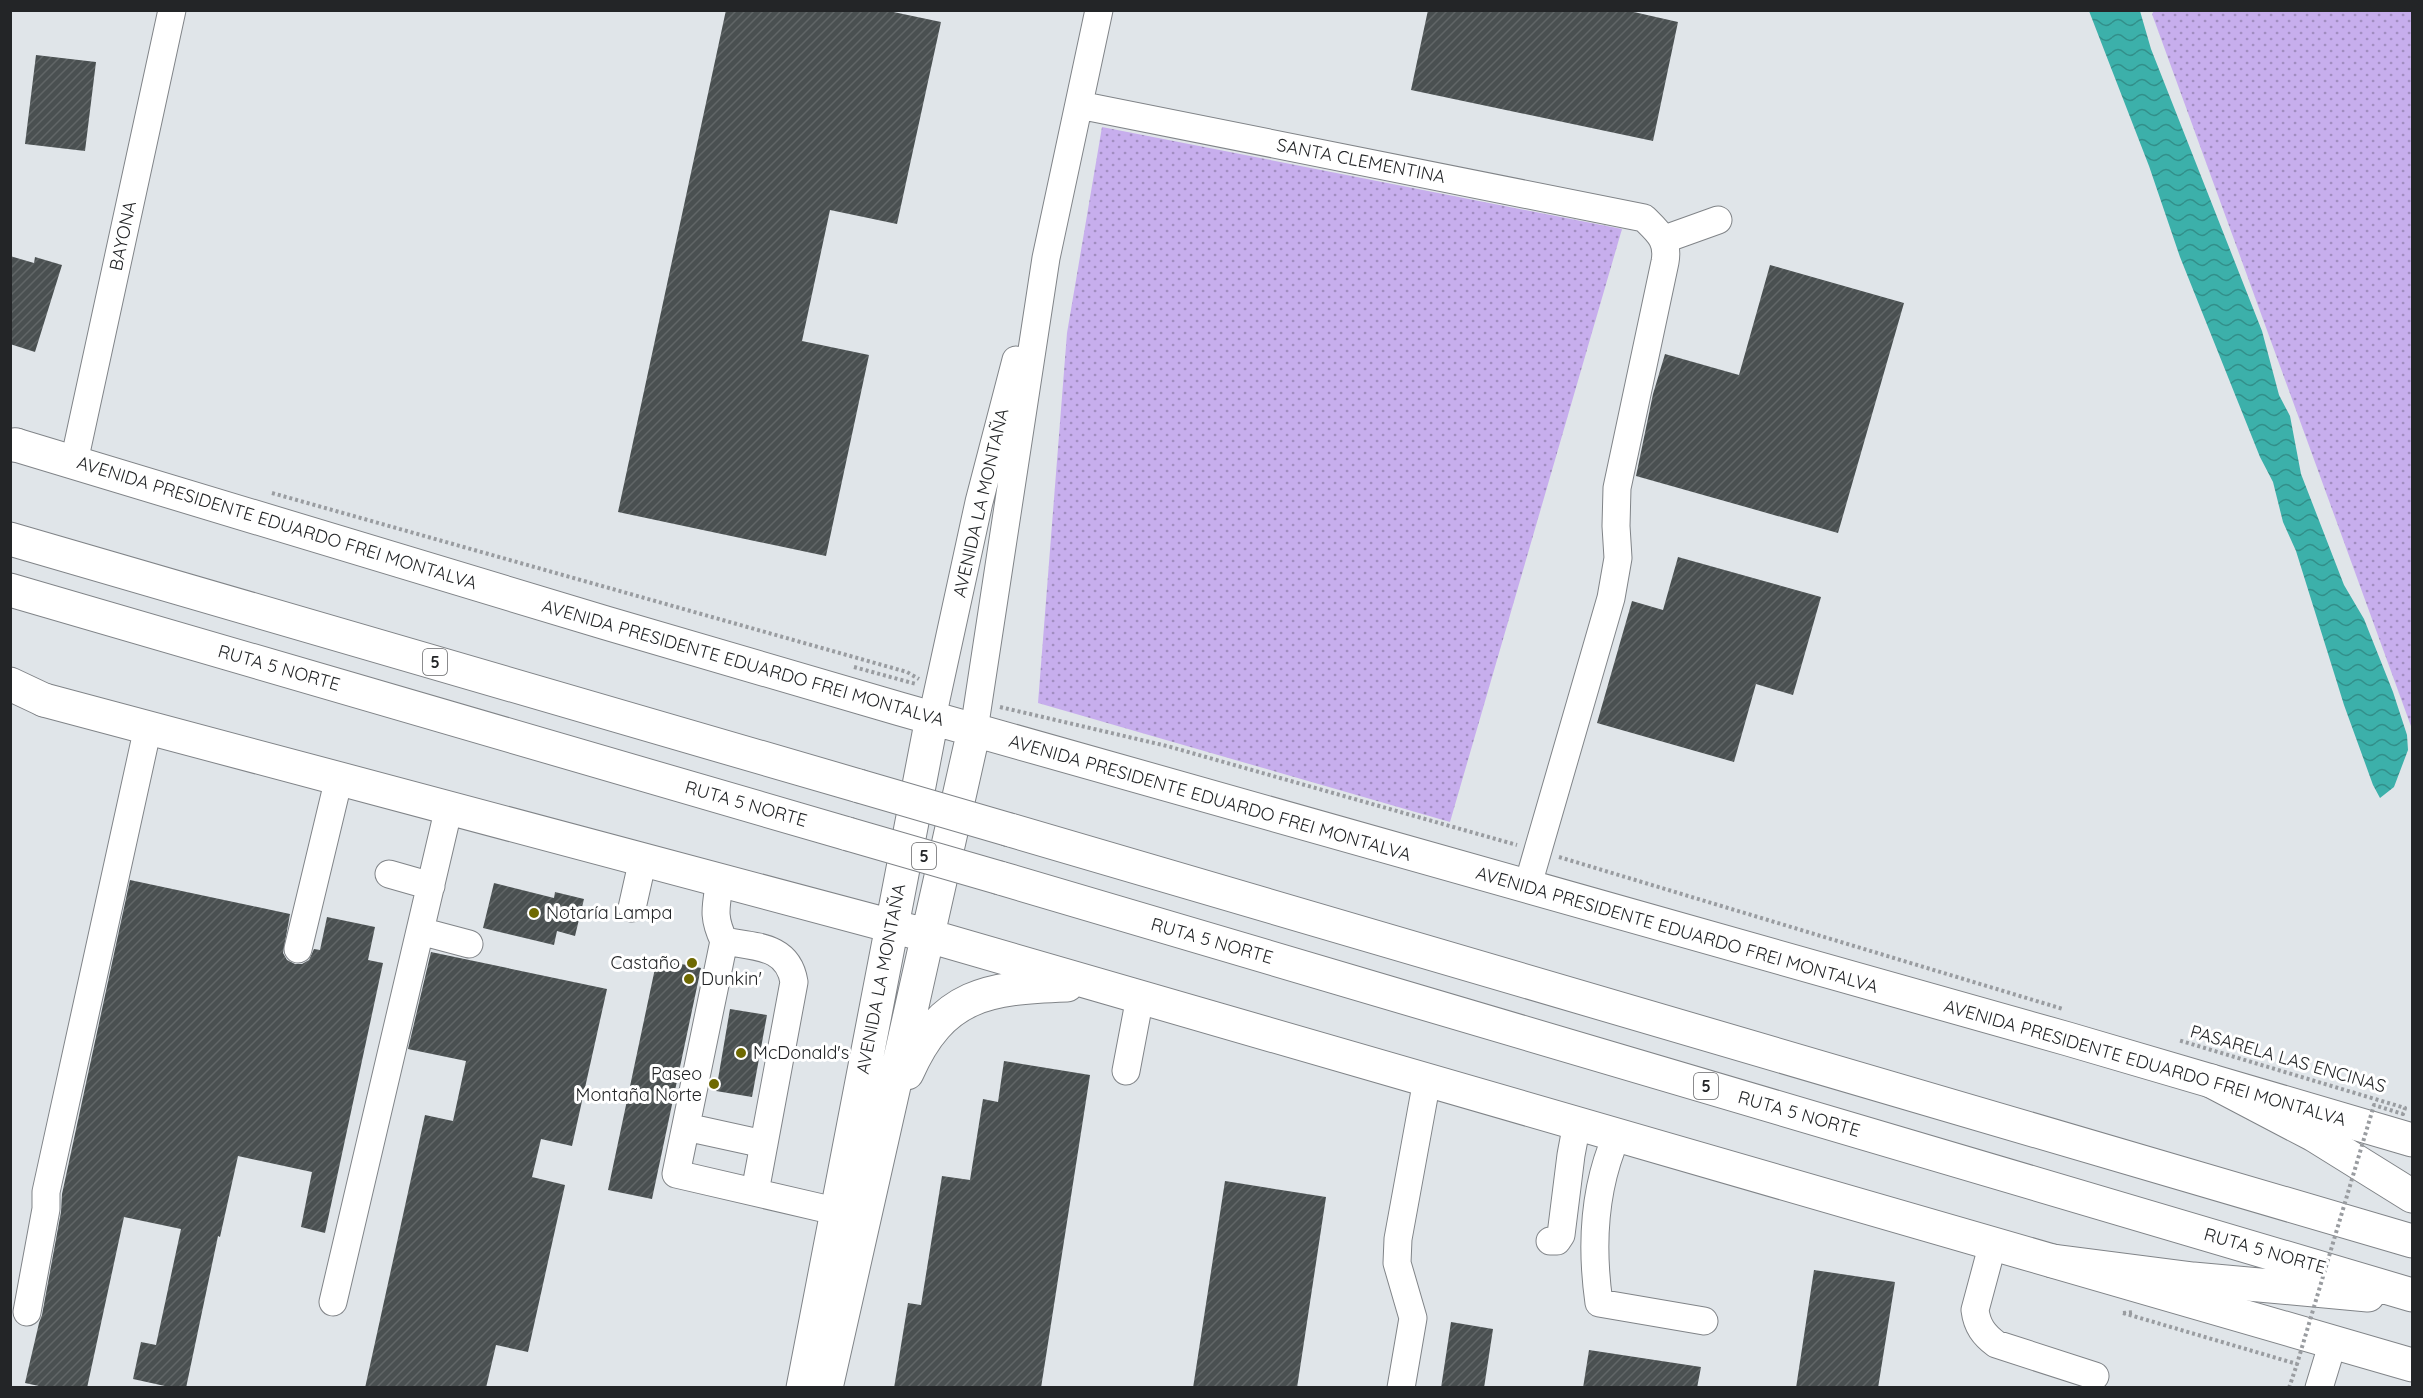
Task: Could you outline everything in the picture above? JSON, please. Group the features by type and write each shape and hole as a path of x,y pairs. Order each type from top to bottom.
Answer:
{"main road":[{"name":"AVENIDA PRESIDENTE EDUARDO FREI MONTALVA","path":"12,445 606,623 935,704 1527,888 2412,1140"},
{"name":"5","path":"10,539 2412,1241"},
{"name":"RUTA 5 NORTE","path":"10,590 1000,878 2412,1296"},
{"path":"10,684 44,700 929,936 2412,1365"},
{"name":"AVENIDA LA MONTAÑA","path":"803,1388 835,1211 935,704"},
{"name":"AVENIDA LA MONTAÑA","path":"826,1388 929,936 976,717"},
{"path":"886,1125 917,1053 938,1023 950,1012 978,996 992,992 1033,986 1093,983"},
{"path":"2211,1081 2314,1135 2412,1196"},
{"path":"2054,1261 2302,1290 2412,1296"}],"street":[{"name":"BAYONA","path":"74,462 172,10"},
{"name":"AVENIDA LA MONTAÑA","path":"976,717 1046,258 1099,10"},
{"name":"SANTA CLEMENTINA","path":"1079,105 1644,218 1665,239"},
{"path":"1527,888 1611,598 1618,558 1617,488 1665,262 1667,251 1665,239 1718,220"},
{"name":"AVENIDA LA MONTAÑA","path":"935,704 996,433 1046,258"},
{"path":"10,689 44,700"},
{"path":"27,1312 46,1209 46,1192 50,1172 148,727"},
{"path":"298,949 339,778"},
{"path":"333,1302 448,807"},
{"path":"632,908 644,859"},
{"path":"389,874 431,886"},
{"path":"720,880 715,914 716,925 724,941 676,1174 835,1211"},
{"path":"420,931 469,944"},
{"path":"724,941 776,952 785,959 794,982 755,1192"},
{"path":"1126,1071 1140,997"},
{"path":"1401,1388 1413,1318 1396,1263 1398,1239 1426,1080"},
{"path":"1550,1241 1557,1240 1561,1235 1570,1155 1577,1123"},
{"path":"686,1127 764,1144"},
{"path":"1617,1135 1607,1165 1596,1216 1594,1265 1599,1303 1704,1321"},
{"path":"1994,1244 1975,1310 1983,1333 1996,1344 2094,1376"},
{"path":"2319,1388 2333,1342"}],"path":[{"path":"270,493 907,672 935,704"},
{"path":"976,717 1167,746 1539,851 2074,1012"},
{"name":"PASARELA LAS ENCINAS","path":"2178,1040 2405,1108 2403,1114 2374,1105 2297,1364"},
{"path":"2367,1105 2412,1119"},
{"path":"2122,1313 2297,1364 2289,1388"}],"shaded area":[{"path":"2154,11 2412,11 2412,729 2152,14"},
{"path":"1102,127 1622,229 1450,822 1038,703 1067,333"}],"water":[{"path":"2089,11 2140,11 2151,49 2262,331 2279,395 2290,416 2301,474 2344,585 2364,619 2393,692 2407,735 2408,750 2394,787 2380,798 2373,785 2344,705 2296,551 2283,522 2273,482 2260,457 2180,257 2149,166"}],"building":[{"path":"726,10 884,10 941,22 897,224 830,210 802,341 869,355 826,556 618,512"},
{"path":"1428,10 1625,10 1678,22 1653,141 1411,90"},
{"path":"36,55 96,62 85,151 25,144"},
{"path":"10,256 34,263 35,257 62,265 35,352 10,344"},
{"path":"1770,265 1904,303 1838,533 1636,476 1653,394 1665,354 1739,375"},
{"path":"1678,557 1821,597 1793,695 1756,684 1734,762 1597,723 1632,601 1663,610"},
{"path":"130,880 290,914 283,953 287,960 295,964 302,964 309,960 314,949 320,950 327,917 375,927 368,960 383,963 325,1233 301,1227 312,1172 238,1156 220,1237 218,1236 186,1388 174,1388 133,1379 141,1342 156,1345 181,1229 124,1217 87,1388 48,1388 25,1383 42,1315 61,1212 62,1194"},
{"name":"Notaría Lampa","path":"494,883 554,898 555,892 584,899 575,936 557,931 554,945 483,928"},
{"path":"431,952 607,989 572,1146 541,1139 532,1177 565,1185 528,1352 496,1345 486,1388 365,1388 425,1115 453,1121 466,1061 408,1049"},
{"path":"657,959 701,968 652,1199 608,1190"},
{"name":"McDonald's","path":"730,1009 767,1015 752,1097 716,1091"},
{"path":"1004,1061 1090,1075 1041,1388 894,1388 908,1303 921,1305 942,1176 970,1180 983,1099 998,1102"},
{"path":"1225,1181 1326,1197 1297,1388 1193,1388"},
{"path":"1814,1270 1895,1282 1878,1388 1796,1388"},
{"path":"1451,1322 1493,1329 1484,1388 1441,1388"},
{"path":"1589,1350 1701,1367 1697,1388 1583,1388"}],"place":[{"name":"Notaría Lampa","path":"534,913"},
{"name":"Castaño","path":"692,963"},
{"name":"Dunkin'","path":"689,979"},
{"name":"McDonald's","path":"741,1053"},
{"name":"Paseo Montaña Norte","path":"714,1084"}]}
